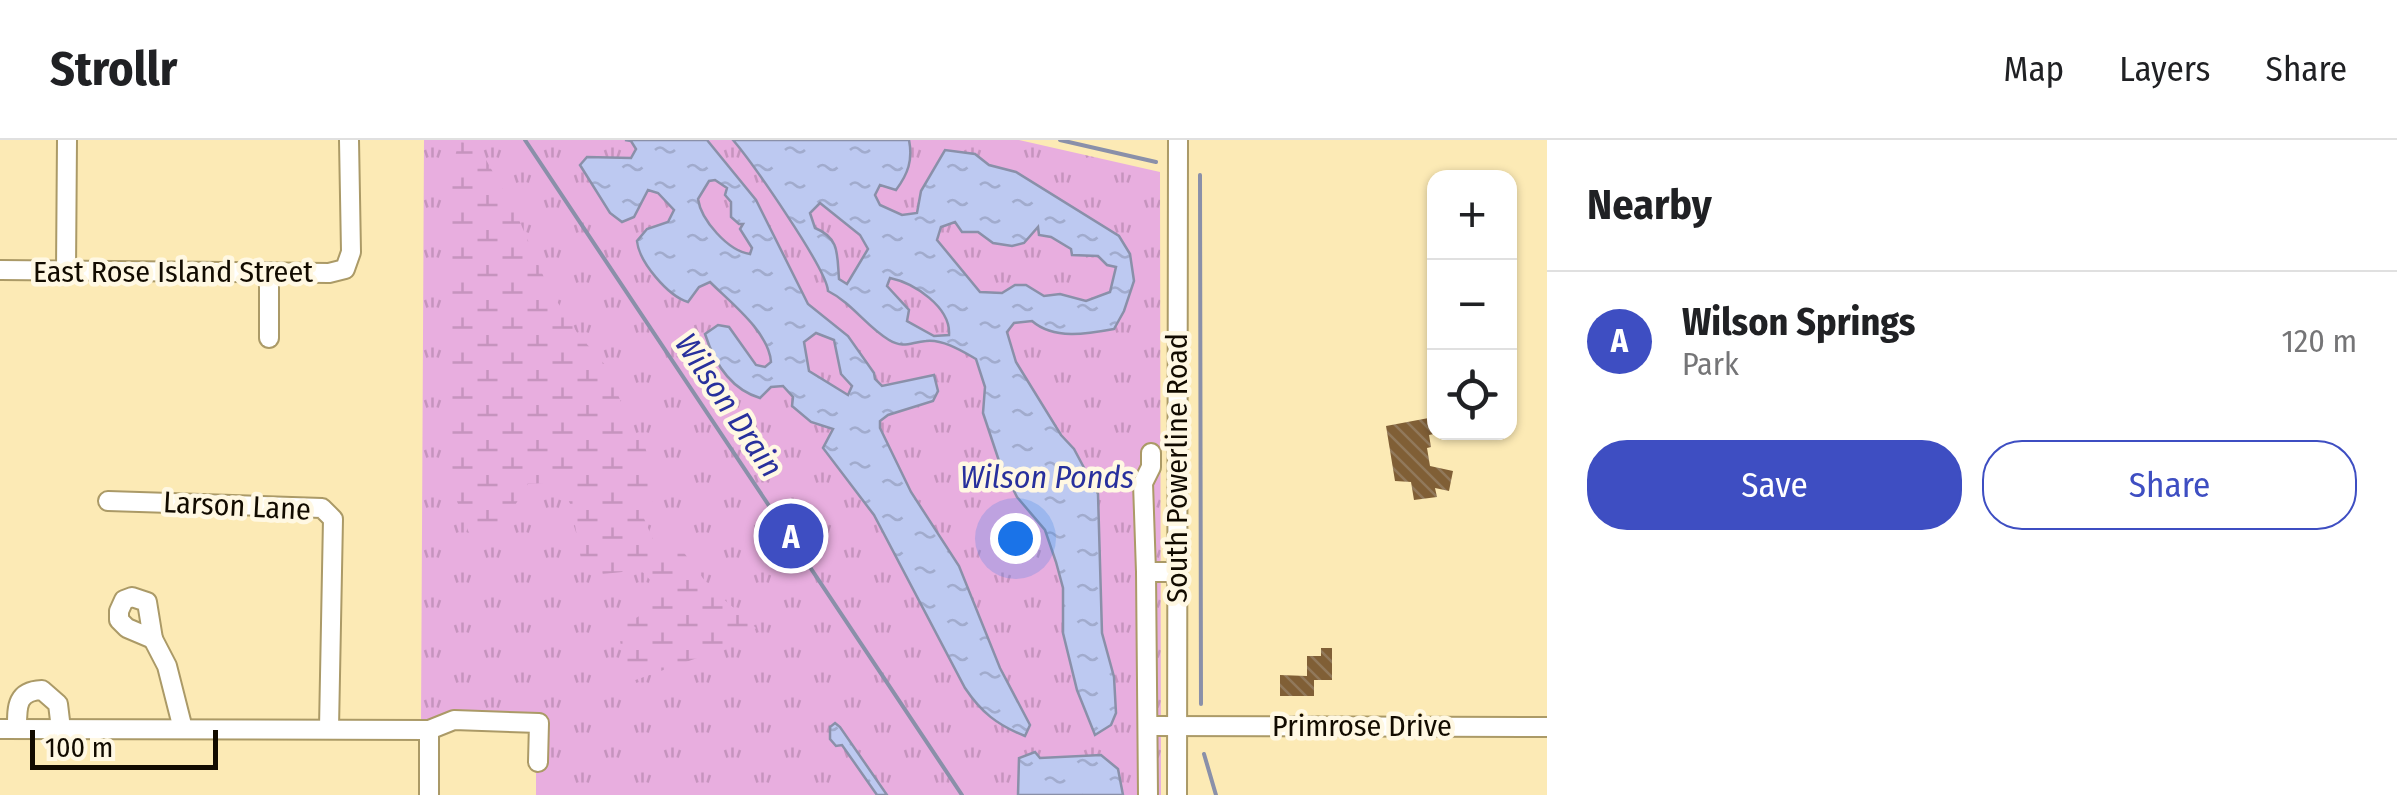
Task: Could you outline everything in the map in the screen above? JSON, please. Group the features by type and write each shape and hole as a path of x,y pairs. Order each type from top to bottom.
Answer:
{"street":[{"path":"66,271 67,140"},
{"name":"East Rose Island Street","path":"0,270 329,273 346,269 351,252 348,140"},
{"name":"South Powerline Road","path":"1176,795 1178,140"},
{"path":"268,272 269,338"},
{"path":"1148,795 1143,482 1151,467 1152,452"},
{"name":"Larson Lane","path":"108,501 322,508 333,519 329,728"},
{"path":"1146,572 1177,572"},
{"path":"154,639 167,666 183,729"},
{"path":"62,729 58,704 42,690 28,690 21,696 8,729 429,730 454,720 538,723 538,762"},
{"name":"Primrose Drive","path":"1148,726 1547,728"},
{"path":"429,730 429,795"}],"green space":[{"path":"424,140 1019,140 1160,172 1161,795 536,795 536,725 421,726"},
{"path":"459,140 481,151 516,213 549,289 578,334 606,366 621,402 625,429 644,443 658,494 642,514 655,544 679,546 708,585 756,628 742,642 627,683 618,628 643,614 660,591 641,570 603,574 581,559 572,508 560,482 528,484 506,520 469,533 455,496 449,439 448,187"}],"water":[{"name":"Wilson Ponds","path":"625,140 707,140 756,200 808,304 848,336 875,379 882,386 934,375 938,391 933,401 888,415 880,421 880,428 911,492 959,566 1000,668 1030,725 1025,736 990,717 965,688 874,515 823,448 833,429 811,422 792,406 793,397 783,386 771,387 760,398 740,388 718,364 705,334 718,325 729,327 756,365 765,367 771,362 769,351 756,329 710,282 699,287 688,302 672,293 649,268 637,241 647,229 668,222 674,210 658,193 648,190 634,217 622,222 610,213 580,165 587,157 631,158 636,149 631,141","holes":["715,180 727,188 731,217 743,224 740,229 752,248 750,254 725,241 704,216 698,199 709,181","816,333 834,340 841,374 852,386 848,395 809,371 804,342"]},
{"name":"Wilson Ponds","path":"733,140 909,140 910,160 900,184 896,190 880,185 875,195 880,205 902,215 917,213 921,191 945,150 975,154 989,165 1016,172 1119,236 1130,254 1134,281 1114,329 1060,333 1032,321 1014,323 1007,332 1016,362 1061,435 1074,449 1098,494 1102,633 1114,677 1116,713 1111,725 1095,735 1077,690 1063,633 1063,588 1056,562 1045,530 1017,497 999,461 983,413 985,387 976,359 939,342 894,343 828,291 802,239","holes":["820,203 860,235 868,249 847,284 839,279 833,242 815,228 810,213","955,222 962,232 978,232 993,243 1012,246 1024,243 1038,227 1039,235 1071,249 1072,255 1098,256 1116,267 1110,292 1086,301 1060,294 1044,296 1026,285 1015,285 1002,293 980,292 937,240 941,227","890,278 929,298 944,315 949,335 934,336 907,321 909,310 887,286"]},
{"path":"835,723 887,795 877,795 842,745 836,746 830,739 830,727"},
{"path":"1035,752 1040,758 1101,755 1118,769 1123,795 1018,795 1019,758"}],"building":[{"path":"1427,418 1430,466 1453,471 1449,491 1435,488 1437,497 1414,500 1411,482 1395,481 1386,426"},
{"path":"1321,648 1332,648 1332,680 1314,680 1314,696 1280,696 1280,675 1307,676 1307,656 1321,656"}],"waterway":[{"name":"Wilson Drain","path":"525,140 962,795"},
{"path":"1060,140 1156,162"},
{"path":"1200,175 1201,704"},
{"path":"1204,754 1216,795"}],"place":[{"name":"Wilson Springs","path":"791,536"}]}
